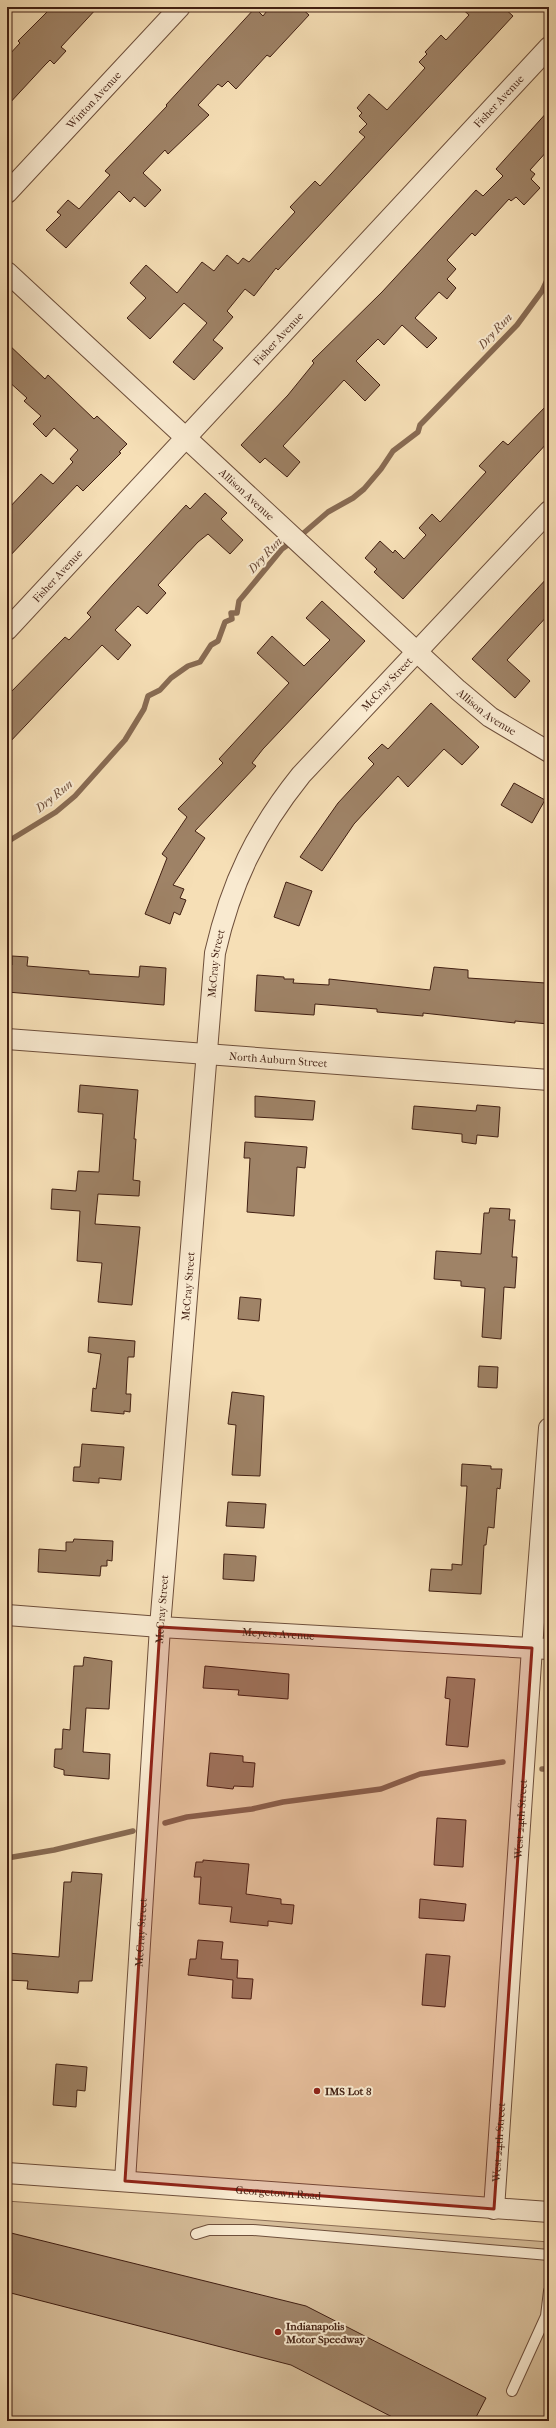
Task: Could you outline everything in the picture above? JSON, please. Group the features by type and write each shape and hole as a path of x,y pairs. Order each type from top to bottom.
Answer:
{"street":[{"name":"Winton Avenue","path":"7,193 180,7"},
{"name":"Fisher Avenue","path":"7,630 549,47"},
{"name":"Allison Avenue","path":"7,272 417,652 490,717 549,752"},
{"name":"McCray Street","path":"125,2181 160,1627 215,953 221,926 240,870 255,839 301,775 549,511"},
{"name":"North Auburn Street","path":"7,1039 207,1052 549,1080"},
{"name":"West 24th Street","path":"494,2208 540,1648 549,1428"},
{"name":"Meyers Avenue","path":"7,1615 160,1627 540,1648"},
{"name":"Georgetown Road","path":"7,2173 549,2212"}],"lane":[{"path":"196,2234 209,2230 253,2230 549,2255"},
{"path":"512,2391 546,2316 549,2291"}],"highlighted area":[{"path":"160,1627 532,1648 494,2209 125,2181"}],"shaded area":[{"name":"Indianapolis Motor Speedway","path":"7,2201 549,2242 549,2421 7,2421"}],"building":[{"path":"52,7 98,7 61,47 66,51 54,64 50,60 7,106 7,57 20,43 18,41"},
{"path":"270,7 300,7 309,15 270,57 267,55 236,89 228,81 222,87 218,84 198,105 209,115 168,154 165,150 143,173 161,190 145,207 134,197 130,202 119,191 66,248 46,230 61,215 57,212 68,200 79,209 110,175 105,171 167,106 166,105 255,8 263,16"},
{"path":"460,7 503,7 513,16 278,270 276,268 254,296 245,289 227,311 233,317 213,340 223,348 194,380 173,362 207,323 184,303 150,339 127,318 146,298 130,283 146,265 177,293 202,262 214,271 227,255 238,264 243,258 249,262 295,212 290,207 315,181 320,186 365,137 359,132 367,124 359,116 362,113 357,108 369,94 387,110 425,68 419,62 427,54 425,52 441,35 446,40 469,15"},
{"path":"549,110 549,149 530,170 535,174 531,179 540,188 524,205 516,197 511,201 509,199 475,236 472,233 447,260 456,269 447,279 456,288 447,299 439,292 415,318 437,338 427,348 402,325 384,345 378,339 356,361 380,385 365,401 344,380 283,446 300,462 287,477 265,458 260,463 241,445 288,395 314,363 312,361 382,292 476,190 483,196 503,176 496,169"},
{"path":"7,343 45,379 48,375 94,419 97,416 127,444 119,452 121,453 83,491 77,485 7,559 7,510 41,474 53,484 73,462 70,459 78,450 54,428 46,437 33,424 41,416 24,401 27,398 7,380"},
{"path":"549,403 549,441 403,599 374,572 377,569 365,558 380,541 393,553 395,550 404,559 426,535 419,528 432,514 440,522 486,472 479,466 503,441 508,445"},
{"path":"205,493 227,513 221,519 243,540 230,554 208,534 198,542 158,585 166,593 147,614 138,606 115,630 131,645 118,660 102,645 7,745 7,696 65,637 69,640 91,617 87,613 186,505 190,509"},
{"path":"549,576 549,614 507,660 530,681 515,698 472,659"},
{"path":"322,601 365,641 263,749 252,763 256,766 195,831 205,838 173,885 184,889 180,898 186,900 180,915 174,912 170,924 145,914 167,858 162,854 187,817 178,809 223,763 219,759 289,683 257,653 272,636 304,666 330,640 306,618"},
{"path":"431,703 479,747 462,765 444,749 408,787 398,776 354,824 322,871 300,857 338,803 374,764 368,758 382,744 388,749"},
{"path":"514,783 545,800 532,823 501,805"},
{"path":"286,882 312,891 299,926 274,917"},
{"path":"12,956 28,957 27,966 89,971 89,974 139,977 140,966 166,968 164,1005 7,992 7,965 12,965"},
{"path":"434,967 468,970 468,978 546,983 545,989 549,989 549,1024 515,1021 515,1023 423,1013 423,1016 377,1012 377,1009 315,1004 314,1015 255,1011 257,975 294,979 293,983 329,985 329,979 430,990"},
{"path":"80,1085 138,1090 134,1139 136,1139 133,1180 140,1181 139,1196 98,1194 95,1224 140,1227 132,1305 98,1302 102,1263 77,1261 80,1211 51,1209 52,1189 76,1191 78,1171 99,1172 103,1114 78,1112"},
{"path":"255,1096 315,1101 313,1120 255,1117"},
{"path":"477,1105 500,1107 498,1137 477,1135 476,1144 462,1142 462,1134 412,1129 414,1106 476,1111"},
{"path":"245,1142 307,1147 305,1168 297,1167 294,1216 247,1212 250,1158 244,1158"},
{"path":"490,1208 510,1209 509,1220 515,1220 512,1257 517,1257 515,1288 504,1287 501,1339 482,1337 485,1288 461,1286 461,1281 434,1279 436,1251 481,1254 484,1213 489,1213"},
{"path":"240,1297 261,1299 259,1321 238,1319"},
{"path":"89,1337 135,1341 134,1357 128,1357 126,1394 131,1394 130,1412 124,1411 124,1414 91,1411 93,1388 96,1389 101,1354 88,1352"},
{"path":"479,1366 498,1367 497,1388 478,1387"},
{"path":"232,1392 264,1396 260,1476 232,1475 236,1425 228,1424"},
{"path":"82,1444 124,1447 121,1480 99,1478 99,1483 73,1481 74,1467 80,1467"},
{"path":"462,1464 491,1466 491,1469 502,1469 500,1489 497,1488 494,1528 488,1527 486,1545 484,1545 481,1594 429,1591 431,1569 452,1570 452,1564 462,1565 467,1486 461,1486"},
{"path":"228,1502 266,1504 264,1528 226,1526"},
{"path":"74,1539 113,1541 112,1561 107,1560 107,1566 101,1566 100,1576 38,1572 39,1549 66,1551 66,1542 73,1542"},
{"path":"224,1554 256,1556 254,1581 223,1579"},
{"path":"84,1657 112,1661 109,1709 86,1708 83,1752 110,1754 109,1779 64,1775 64,1770 54,1767 55,1749 62,1749 63,1729 70,1730 74,1666 83,1666"},
{"path":"205,1666 289,1674 288,1699 238,1695 239,1690 203,1688"},
{"path":"447,1677 475,1679 468,1747 446,1745 450,1699 445,1698"},
{"path":"210,1753 243,1756 243,1762 255,1763 253,1787 234,1786 233,1789 207,1786"},
{"path":"437,1818 466,1820 463,1867 434,1865"},
{"path":"203,1860 249,1864 246,1894 281,1899 281,1904 294,1905 292,1924 268,1921 268,1926 230,1922 232,1907 199,1904 201,1877 194,1877 196,1862 203,1862"},
{"path":"72,1872 102,1874 92,1981 79,1981 78,1993 27,1989 28,1981 7,1980 7,1953 59,1957 64,1882 71,1882"},
{"path":"420,1899 466,1904 464,1921 419,1918"},
{"path":"198,1940 223,1942 221,1959 238,1960 237,1978 253,1979 251,1999 232,1998 233,1980 188,1975 190,1959 196,1959"},
{"path":"426,1954 450,1956 445,2007 422,2005"},
{"path":"56,2064 87,2067 85,2091 77,2090 76,2107 53,2105"},
{"path":"7,2232 306,2306 486,2398 474,2421 400,2421 291,2365 7,2292"}],"waterway":[{"name":"Dry Run","path":"299,537 328,512 353,498 364,489 381,469 393,451 418,432 420,425 517,325 542,291 549,276"},
{"name":"Dry Run","path":"7,842 56,812 75,796 125,740 144,709 148,696 160,690 171,678 188,666 200,662 211,645 218,641 225,622 232,619 231,613 237,613 239,601 282,549 292,542"},
{"path":"165,1823 187,1817 252,1809 283,1802 381,1789 420,1774 503,1762"},
{"path":"542,1769 549,1769"},
{"path":"7,1858 54,1850 133,1831"}],"place":[{"name":"IMS Lot 8","path":"317,2091"},
{"name":"Indianapolis Motor Speedway","path":"278,2332"}]}
